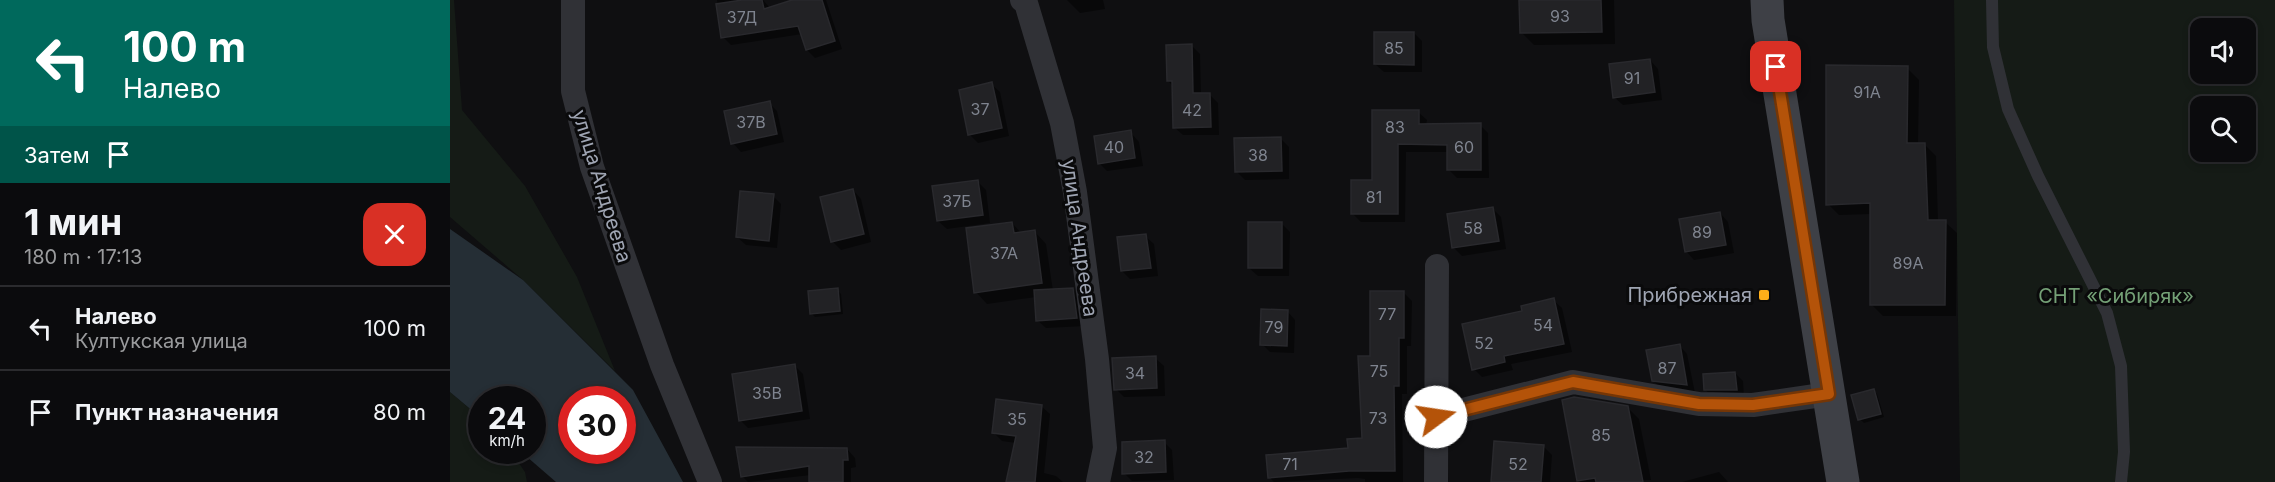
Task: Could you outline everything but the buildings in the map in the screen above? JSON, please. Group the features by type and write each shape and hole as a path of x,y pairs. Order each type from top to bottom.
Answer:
{"main road":[{"path":"1767,0 1770,32 1843,482"}],"street":[{"name":"улица Андреева","path":"573,0 573,91 596,178 662,364 710,482"},
{"name":"улица Андреева","path":"1022,0 1026,3 1062,123 1076,192 1097,359 1105,448 1098,482"},
{"path":"1436,482 1437,266"},
{"path":"1436,417 1573,382 1699,404 1753,405 1829,394"}],"lane":[{"path":"1992,0 1993,47 2008,110 2038,176 2107,312 2121,366 2124,452 2121,482"}],"green space":[{"path":"450,0 454,0 462,110 525,186 577,277 615,371 523,280 450,217"},
{"name":"СНТ «Сибиряк»","path":"1954,0 2275,0 2275,482 1960,482"},
{"path":"450,392 468,407 468,464 520,464 525,472 527,482 450,482"}],"shaded area":[{"path":"450,229 523,280 629,386 558,386 558,464 636,464 636,396 683,482 556,482 535,464 546,464 546,386 468,386 468,407 450,392"}],"place":[{"name":"Прибрежная","path":"1764,295"}],"route":[{"path":"1436,417 1573,382 1699,404 1753,405 1829,394 1776,67"}]}
